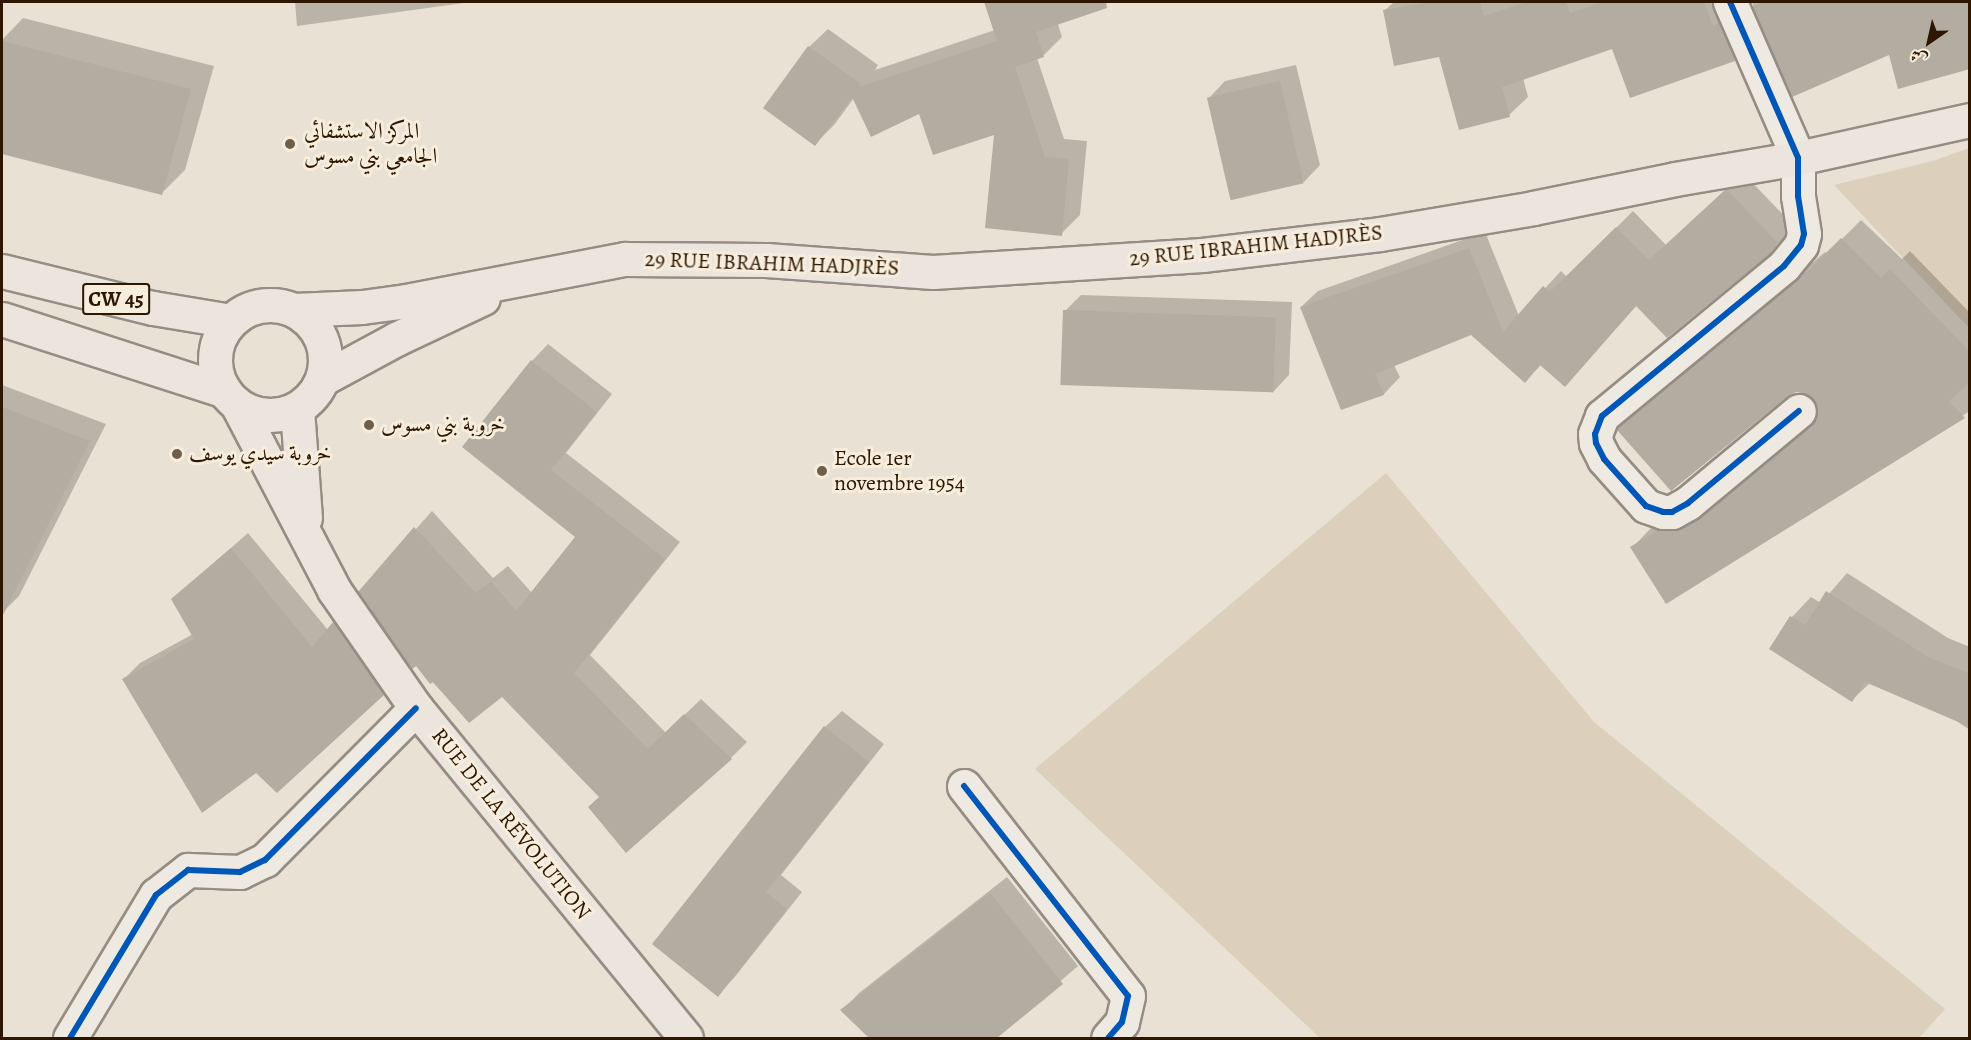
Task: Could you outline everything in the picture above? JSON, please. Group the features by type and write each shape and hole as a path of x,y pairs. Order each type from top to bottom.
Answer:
{"main road":[{"name":"29 RUE IBRAHIM HADJRÈS","path":"294,310 362,307 406,301 625,259 766,260 933,272 1202,255 1380,234 1798,158 1970,120"},
{"name":"CW 45","path":"2,271 153,308 231,321"},
{"name":"29 RUE IBRAHIM HADJRÈS","path":"324,378 396,339 534,275"},
{"path":"272,305 294,310 310,322 321,339 326,358 324,378 313,396 297,409 278,415 257,414 232,398 217,374 215,355 220,336 231,321 250,309 272,305"},
{"name":"CW 45","path":"2,319 232,398"},
{"name":"RUE DE LA RÉVOLUTION","path":"232,398 263,450 307,541 334,590 416,708 687,1038"},
{"path":"297,409 307,541"}],"street":[{"path":"1730,2 1798,158 1798,196 1804,234 1796,252 1784,266 1602,416 1595,434 1596,443 1604,459 1646,506 1663,512 1672,512 1688,503 1799,411"},
{"path":"70,1038 156,895 188,870 240,872 265,860 416,708"},
{"path":"964,786 1128,996 1122,1022 1108,1038"}],"shaded area":[{"path":"1970,148 1969,328 1834,185 1933,161"},
{"path":"1386,473 1594,722 1945,1009 1919,1038 1320,1038 1035,769"}],"building":[{"path":"984,2 1106,2 1107,8 1036,32 1044,57 1015,67 1045,157 1069,159 1062,236 985,228 994,135 933,155 919,114 871,137 852,97 815,146 763,108 808,46 861,84 859,87 997,41"},
{"path":"1429,2 1480,2 1484,16 1527,2 1566,2 1570,13 1603,2 1704,2 1713,26 1719,23 1735,61 1630,98 1612,49 1502,87 1510,117 1459,130 1439,57 1394,66 1383,10"},
{"path":"1763,2 1970,2 1970,69 1898,89 1889,55 1792,97 1752,7"},
{"path":"2,41 191,89 162,195 2,154"},
{"path":"1280,81 1304,183 1231,200 1207,98"},
{"path":"1726,189 1778,243 1771,253 1667,338 1636,306 1565,387 1540,365 1525,383 1471,335 1375,374 1384,395 1341,410 1300,307 1469,248 1503,332 1543,286 1550,292 1616,227 1649,260"},
{"path":"1841,238 1881,278 1890,269 1970,352 1970,382 1949,401 1965,418 1666,604 1630,547 1658,530 1681,529 1700,517 1811,425 1817,417 1817,407 1814,400 1806,394 1796,392 1788,396 1671,491 1617,430 1618,427 1804,271 1806,273"},
{"path":"1063,310 1276,317 1273,392 1060,385"},
{"path":"531,360 597,412 551,470 665,559 574,673 648,749 684,714 732,759 626,853 588,807 599,797 502,697 469,723 433,682 430,684 416,666 412,669 358,592 414,527 476,593 491,581 516,611 575,537 462,447"},
{"path":"2,407 90,441 2,617"},
{"path":"231,548 312,647 333,622 384,695 277,793 256,773 202,813 122,679 194,639 171,599"},
{"path":"1826,591 1928,657 1970,674 1970,727 1865,682 1852,702 1769,649 1790,616 1805,625"},
{"path":"824,726 869,762 766,892 787,909 718,997 652,944"},
{"path":"990,893 1063,984 997,1038 869,1038 840,1010"}],"cycle path":[{"path":"1730,2 1798,158 1798,196 1804,234 1801,245 1784,266 1602,416 1595,434 1596,443 1604,459 1646,506 1663,512 1672,512 1688,503 1799,411"},
{"path":"70,1038 156,895 188,870 240,872 265,860 416,708"},
{"path":"964,786 1128,996 1122,1022 1108,1038"}],"place":[{"name":"المركز الاستشفائي الجامعي بني مسوس","path":"290,144"},
{"name":"خروبة بني مسوس","path":"369,425"},
{"name":"خروبة سيدي يوسف","path":"177,454"},
{"name":"Ecole 1er novembre 1954","path":"822,471"}]}
